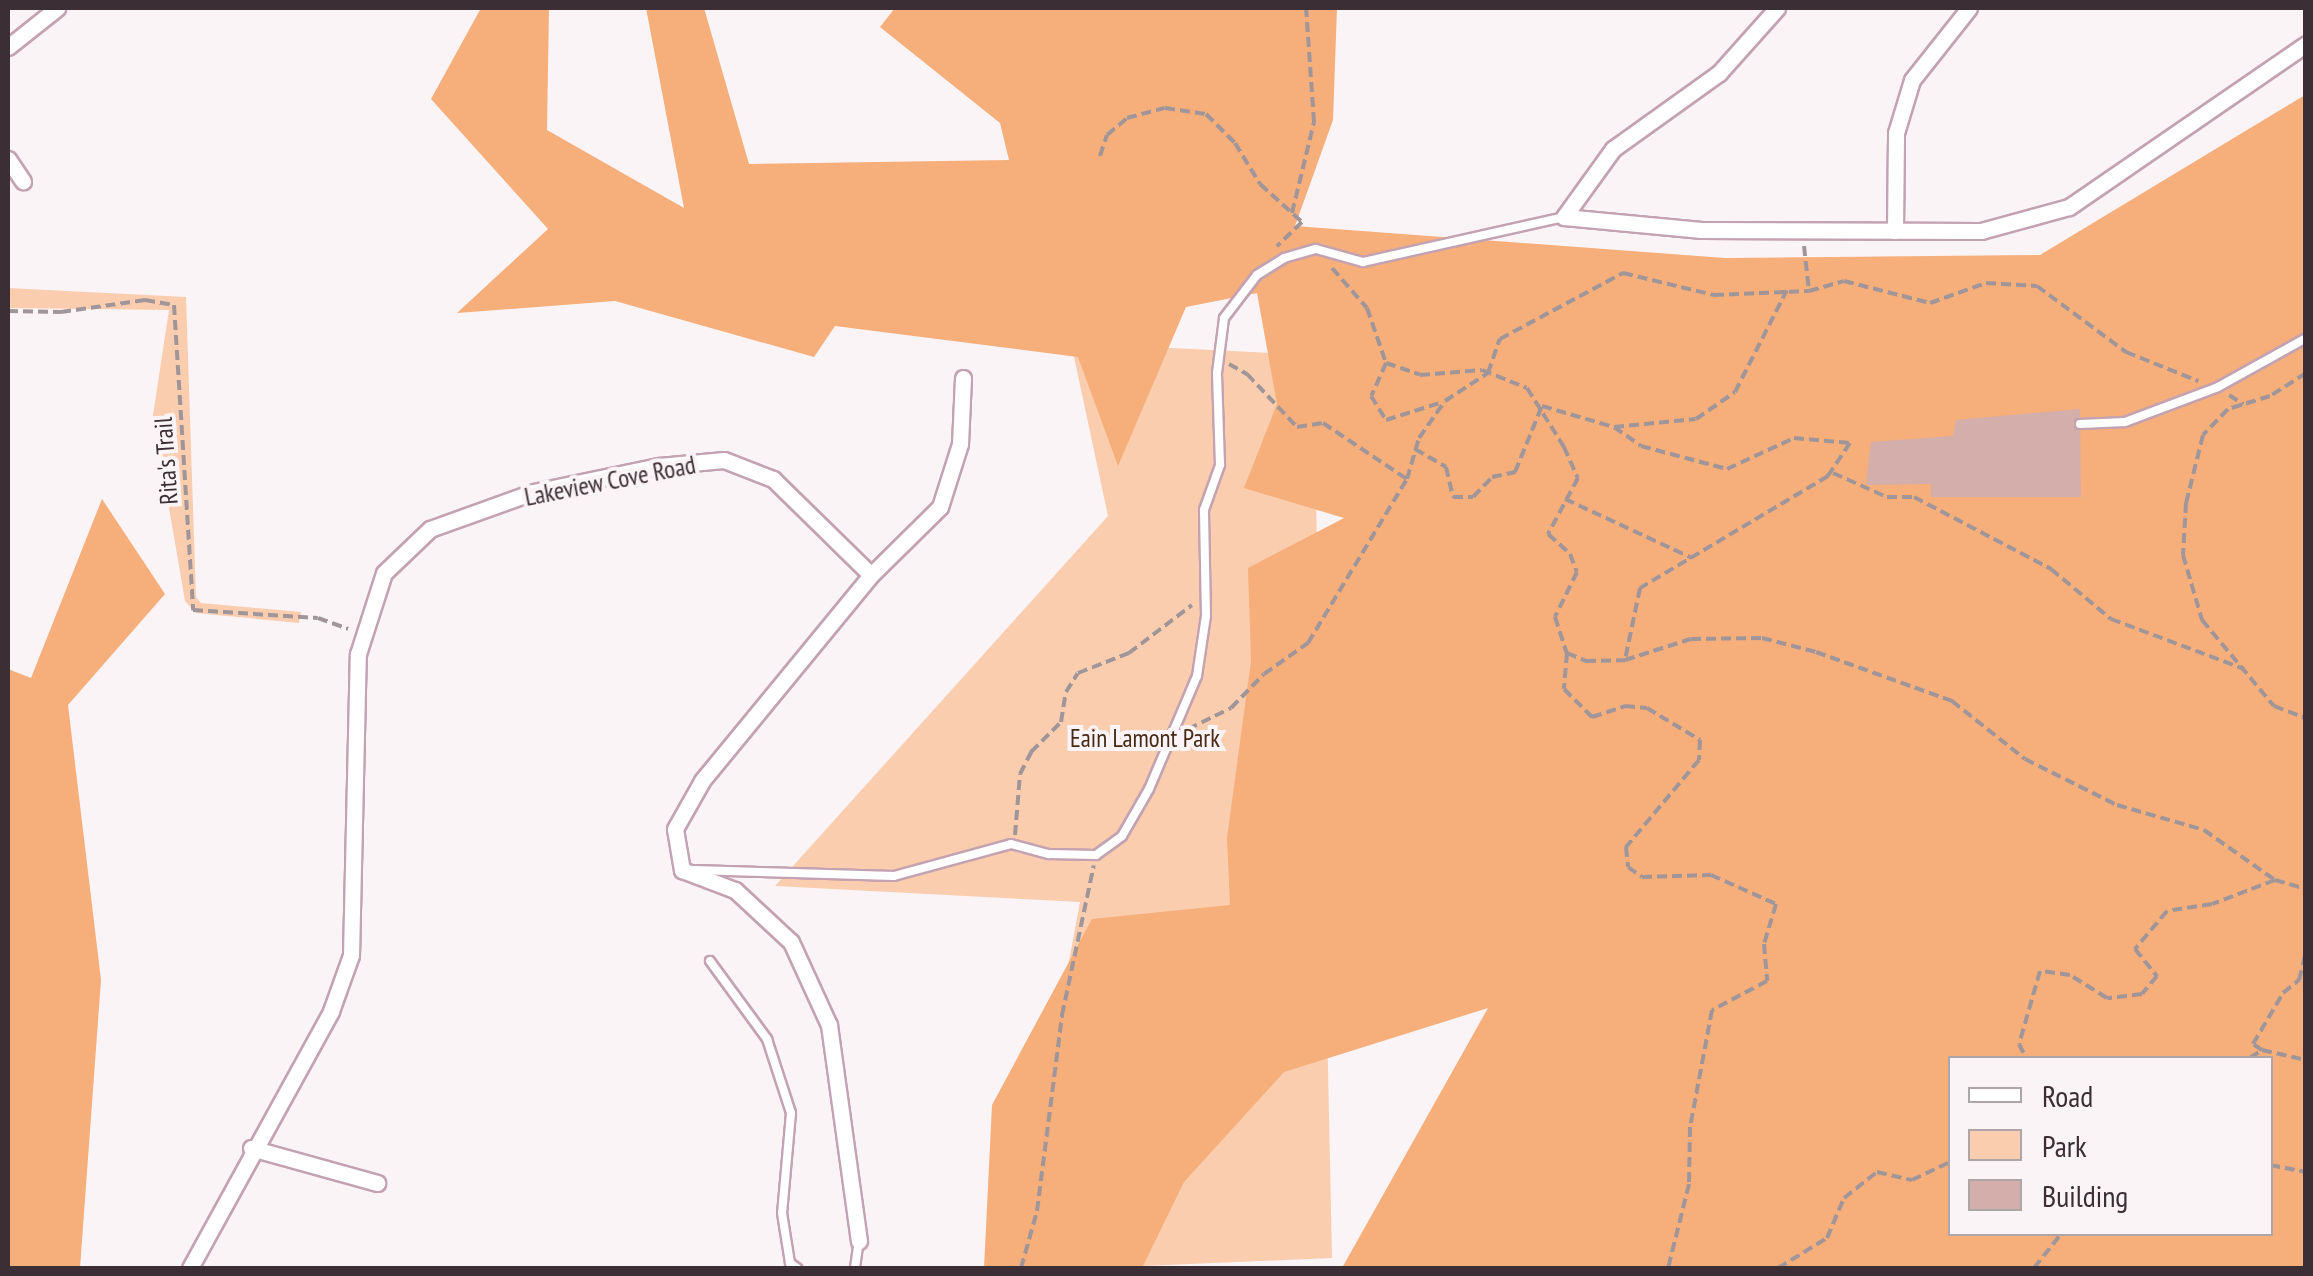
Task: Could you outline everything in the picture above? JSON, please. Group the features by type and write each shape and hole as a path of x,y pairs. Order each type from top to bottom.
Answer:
{"street":[{"path":"8,47 57,8"},
{"path":"1777,8 1719,73 1612,149 1564,217 1701,230 1981,231 2070,207 2306,44"},
{"path":"1895,231 1896,134 1912,80 1969,8"},
{"path":"8,159 23,182"},
{"path":"860,1240 828,1025 790,942 735,890 682,870 676,829 702,781 871,575 940,507 960,444 963,378"},
{"name":"Lakeview Cove Road","path":"190,1268 251,1148 331,1011 351,955 362,635 384,573 430,529 533,492 659,466 724,460 773,479 871,575"},
{"path":"251,1148 377,1183"}],"lane":[{"path":"682,870 894,876 1012,844 1050,854 1096,855 1122,836 1174,736 1197,676 1206,594 1204,510 1220,465 1224,318 1268,268 1316,250 1363,262 1564,217"},
{"path":"2080,424 2125,422 2218,387 2306,338"},
{"path":"710,961 767,1038 790,1113 782,1213 790,1264 797,1268"},
{"path":"855,1268 860,1240"}],"path":[{"path":"1292,213 1314,122 1306,8"},
{"path":"1100,156 1107,134 1126,118 1164,108 1206,114 1235,143 1260,184 1302,222 1278,244 1268,268"},
{"path":"1800,231 1808,291"},
{"path":"1316,250 1367,308 1386,363 1371,396 1386,420 1446,401 1488,373 1500,340 1623,272 1714,295 1788,288 1808,291 1844,281 1930,303 1986,283 2037,286 2126,352 2218,387 2243,404"},
{"path":"1614,427 1696,420 1736,392 1788,288"},
{"name":"Rita's Trail","path":"8,310 61,312 146,300 174,305 193,610 318,618 362,635"},
{"path":"1220,360 1247,374 1296,427 1323,424 1407,479"},
{"path":"1386,363 1420,375 1488,373 1526,388 1542,406 1578,478 1548,534 1570,554 1576,572 1556,617 1567,652 1564,690 1592,717 1625,706 1647,708 1700,740 1699,760 1626,847 1628,867 1642,877 1711,874 1776,904 1764,944 1767,981 1712,1010 1690,1128 1689,1184 1670,1268"},
{"path":"2306,374 2243,404 2203,434 2186,504 2183,554 2202,620 2274,706 2306,718"},
{"path":"1174,736 1231,708 1264,674 1308,643 1407,479 1415,450 1446,401"},
{"path":"1542,406 1614,427 1641,446 1726,469 1794,438 1850,443 1833,473 1640,588 1625,660"},
{"path":"1415,450 1446,467 1454,497 1473,497 1492,477 1516,472 1542,406"},
{"path":"1833,473 1887,497 1914,496 2051,569 2111,619 2244,668"},
{"path":"1565,499 1694,558"},
{"path":"1012,844 1021,819 1020,774 1031,752 1061,722 1066,692 1078,673 1129,653 1206,594"},
{"path":"1567,652 1586,661 1625,660 1690,639 1762,638 1816,652 1952,701 2025,759 2117,805 2204,830 2275,880 2306,889"},
{"path":"1021,1268 1037,1211 1062,1016 1096,855"},
{"path":"2025,1056 2019,1044 2040,970 2070,975 2107,998 2142,994 2158,976 2135,949 2167,911 2212,904 2275,880"},
{"path":"2306,952 2299,980 2283,993 2254,1044 2262,1050 2306,1060"},
{"path":"2253,1056 2262,1050"},
{"path":"1778,1268 1827,1238 1844,1198 1877,1172 1912,1180 1948,1163"},
{"path":"2273,1166 2306,1172"},
{"path":"2034,1268 2059,1236"}],"green space":[{"path":"8,288 186,297 196,597 201,603 301,612 299,623 196,613 185,601 153,415 169,310 8,308"},
{"name":"Eain Lamont Park","path":"1071,343 1313,355 1332,1258 1098,1268 1051,1058 1080,902 775,886 1108,516"}],"shaded area":[{"path":"481,8 549,8 547,130 684,208 646,8 704,8 749,164 1009,160 1000,123 880,27 895,8 1337,8 1333,120 1295,226 1725,258 2040,255 2305,95 2305,1268 1342,1268 1488,1008 1284,1072 1184,1182 1142,1268 984,1268 992,1105 1092,919 1230,905 1227,838 1251,661 1248,568 1344,518 1244,488 1277,404 1257,293 1186,307 1118,466 1078,357 835,326 814,357 615,301 457,313 548,229 431,99"},
{"path":"102,499 165,594 68,705 101,980 80,1268 8,1268 8,669 31,678"}],"building":[{"path":"2080,409 2081,497 1931,497 1931,484 1866,485 1871,442 1953,436 1956,420"}]}
